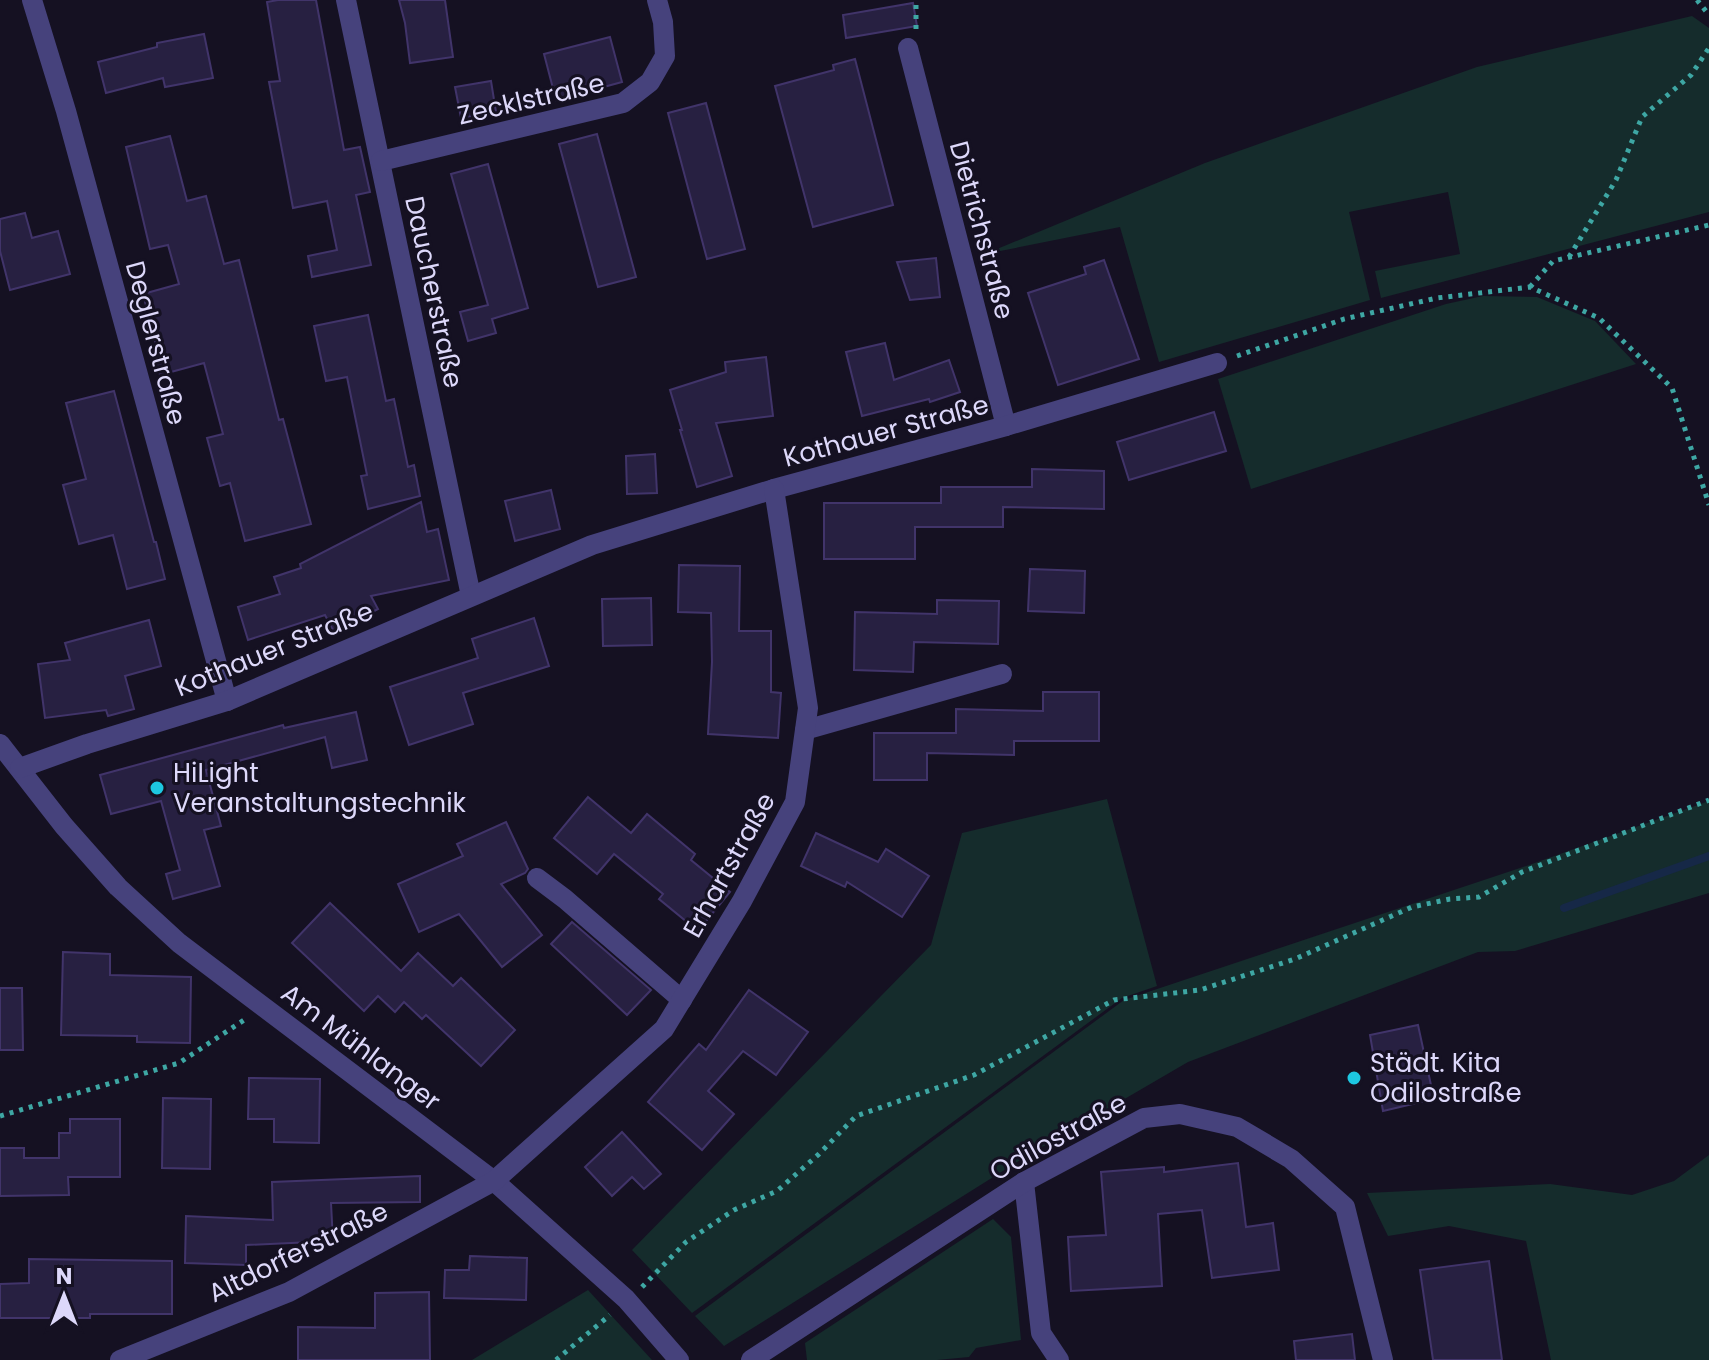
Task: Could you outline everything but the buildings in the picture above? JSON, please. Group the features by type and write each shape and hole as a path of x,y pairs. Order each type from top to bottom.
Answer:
{"street":[{"name":"Deglerstraße","path":"32,0 66,111 227,701"},
{"name":"Daucherstraße","path":"346,0 471,596"},
{"name":"Zecklstraße","path":"381,161 623,103 650,82 665,56 663,22 657,0"},
{"name":"Dietrichstraße","path":"908,48 1006,426"},
{"name":"Kothauer Straße","path":"20,768 227,701 592,545 774,489 1006,426 1217,363"},
{"name":"Erhartstraße","path":"494,1181 664,1029 742,901 795,802 808,708 774,489"},
{"path":"805,730 1002,674"},
{"path":"0,744 20,768"},
{"name":"Am Mühlanger","path":"20,768 64,826 118,887 179,943 494,1181 626,1299 679,1360"},
{"path":"537,878 682,1000"},
{"name":"Odilostraße","path":"751,1360 1024,1182 1144,1118 1180,1114 1237,1127 1291,1159 1345,1207 1383,1360"},
{"name":"Altdorferstraße","path":"120,1360 289,1292 494,1181"},
{"path":"1024,1182 1041,1333 1059,1360"}],"path":[{"path":"1697,0 1709,15"},
{"path":"1569,257 1616,180 1642,117 1691,75 1709,48"},
{"path":"1530,287 1553,261 1709,225"},
{"path":"1217,363 1344,319 1437,298 1530,287 1599,318 1672,388 1709,505"},
{"path":"556,1360 644,1286 686,1242 734,1210 777,1191 856,1116 974,1075 1114,1000 1200,990 1295,959 1412,907 1479,897 1522,872 1709,800"},
{"path":"0,1116 179,1063 264,1006"}],"green space":[{"path":"1692,16 1709,28 1709,212 1381,298 1375,271 1460,254 1448,192 1349,212 1370,300 1159,362 1120,227 985,254 1205,163 1477,67"},
{"path":"1483,296 1537,297 1595,321 1636,364 1251,489 1218,379 1446,304"},
{"path":"1107,799 1157,986 1122,998 692,1313 632,1250 931,945 962,833"},
{"path":"1709,801 1709,893 1515,951 1478,952 1188,1062 1025,1157 724,1346 695,1316 1124,1000 1529,865"},
{"path":"1709,1155 1709,1360 1551,1360 1526,1241 1449,1226 1388,1236 1367,1193 1550,1184 1632,1195 1674,1181"},
{"path":"993,1219 1011,1237 1021,1340 976,1348 969,1357 937,1360 807,1360 805,1343"},
{"path":"588,1290 652,1360 472,1360"}],"waterway":[{"path":"1564,908 1709,856"}],"place":[{"name":"HiLight Veranstaltungstechnik","path":"157,788"},
{"name":"Städt. Kita Odilostraße","path":"1354,1078"}]}
